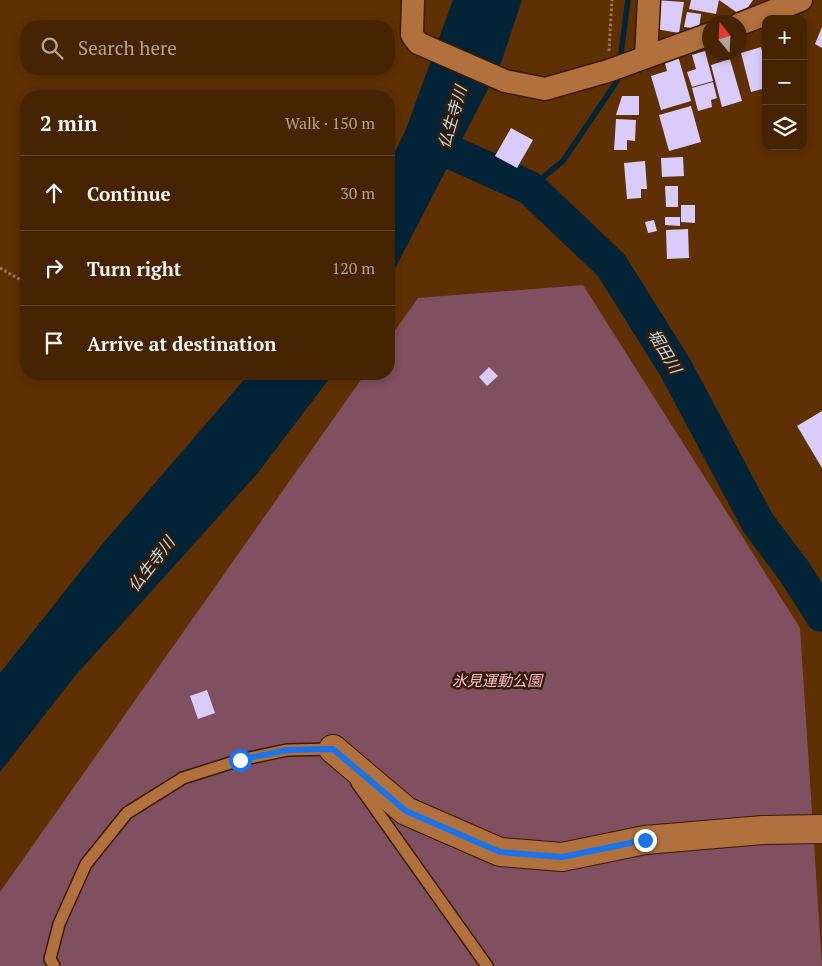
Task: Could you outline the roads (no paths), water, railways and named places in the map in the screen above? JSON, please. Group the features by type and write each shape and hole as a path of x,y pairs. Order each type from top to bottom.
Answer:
{"street":[{"path":"413,0 412,35 418,43 505,81 545,89 608,71 702,37"},
{"path":"646,57 648,0"},
{"path":"747,21 802,0"},
{"path":"333,749 406,811 500,852 562,857 645,840 763,830 822,829"}],"lane":[{"path":"54,966 50,959 60,924 86,864 128,813 183,778 191,775 240,760 287,750 333,749 487,966"}],"water":[{"name":"仏生寺川","path":"453,0 522,0 500,66 395,268 395,152 406,129"},
{"name":"仏生寺川","path":"244,380 328,380 257,474 75,676 0,772 0,673 99,548"}],"waterway":[{"path":"620,61 628,0"},
{"path":"530,188 563,161 617,81 619,73"},
{"name":"堀田川","path":"444,149 530,188 611,265 675,367 758,523 794,571 822,615"}],"park label":[{"name":"氷見運動公園","path":"497,681"}]}
